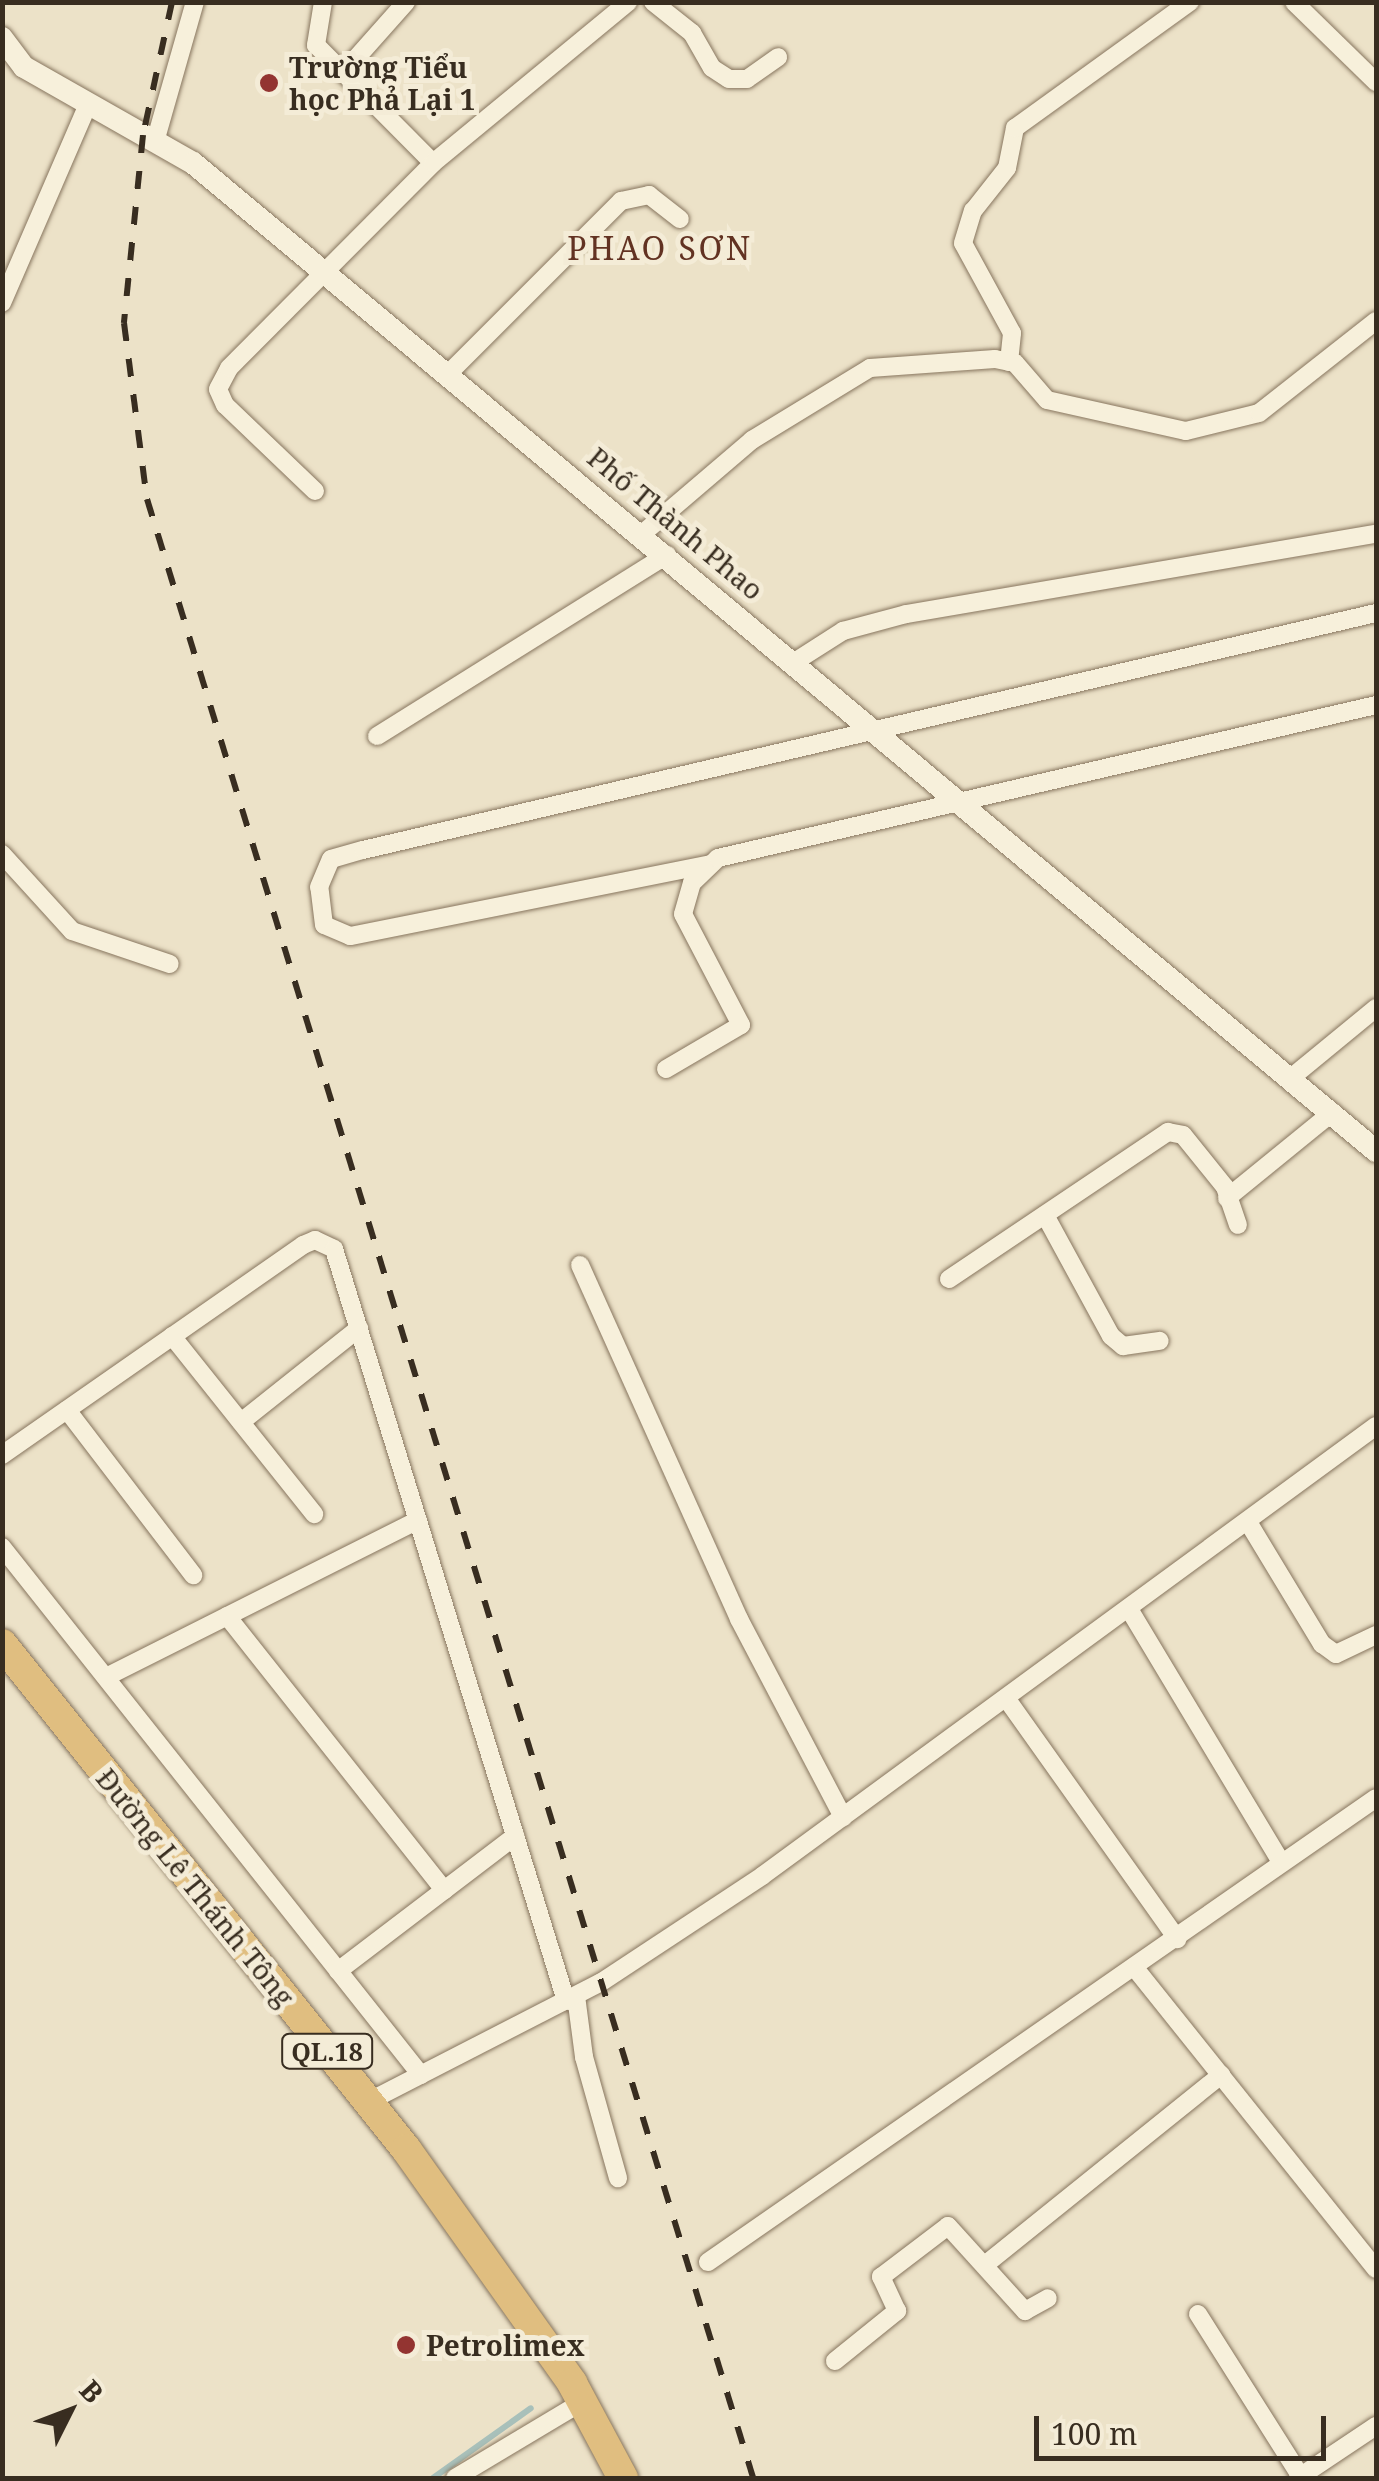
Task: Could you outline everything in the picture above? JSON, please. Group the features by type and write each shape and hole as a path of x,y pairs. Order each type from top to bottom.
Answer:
{"highway":[{"name":"Đường Lê Thánh Tông","path":"2,1644 368,2102 582,2402 623,2478"}],"street":[{"path":"155,142 195,2"},
{"path":"323,2 316,45 433,164"},
{"path":"343,73 406,2"},
{"path":"314,491 218,389 321,269 433,164 628,2"},
{"path":"653,2 692,33 712,68 729,79 747,79 778,57"},
{"path":"1010,362 1012,334 963,242 973,211 1008,168 1015,128 1190,2"},
{"path":"1294,2 1376,82"},
{"name":"Phố Thành Phao","path":"5,50 88,104 193,164 962,798 1376,1151"},
{"path":"4,296 88,104"},
{"path":"448,374 621,201 649,195 680,220"},
{"path":"642,534 752,440 870,368 1010,362 1047,400 1186,431 1260,413 1376,321"},
{"path":"796,661 843,631 906,614 1376,534"},
{"path":"377,736 667,555"},
{"path":"1376,613 885,735 332,859 318,887 324,924 350,936 711,864 962,798 1376,706"},
{"path":"2,854 72,931 170,964"},
{"path":"666,1069 741,1025 683,914 692,883 711,864"},
{"path":"1292,1077 1376,1008"},
{"path":"1226,1198 1333,1112"},
{"path":"948,1280 1168,1132 1183,1135 1226,1198 1238,1224"},
{"path":"1045,1215 1111,1336 1123,1346 1160,1342"},
{"path":"2,1454 315,1240 334,1250 515,1836 571,1998 618,2178"},
{"path":"580,1265 738,1620 843,1817"},
{"path":"241,1422 358,1328"},
{"path":"172,1336 314,1514"},
{"path":"67,1410 194,1575"},
{"path":"368,2102 571,1998 843,1817 1376,1426"},
{"path":"106,1677 418,1520"},
{"path":"1248,1522 1322,1644 1336,1654 1376,1635"},
{"path":"2,1547 421,2075"},
{"path":"1129,1609 1281,1862"},
{"path":"227,1616 444,1890"},
{"path":"1006,1698 1177,1939"},
{"path":"708,2262 1376,1798"},
{"path":"338,1971 515,1836"},
{"path":"1134,1968 1376,2269"},
{"path":"986,2264 1221,2075"},
{"path":"834,2360 897,2311 881,2277 948,2226 1025,2311 1048,2298"},
{"path":"1198,2314 1300,2478 1376,2426"},
{"path":"455,2478 582,2402"}],"waterway":[{"path":"433,2478 531,2408"}],"railway":[{"path":"172,2 143,135 124,323 147,499 753,2478"}],"place":[{"name":"Trường Tiểu học Phả Lại 1","path":"269,83"},
{"name":"Petrolimex","path":"406,2345"}],"district":[{"name":"PHAO SƠN","path":"660,248"}]}
